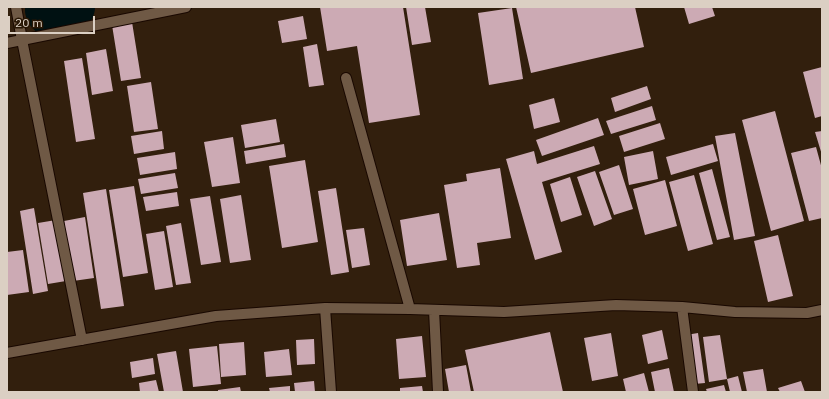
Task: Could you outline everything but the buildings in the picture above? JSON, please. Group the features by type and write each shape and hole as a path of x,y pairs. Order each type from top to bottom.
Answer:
{"street":[{"path":"16,7 82,340"},
{"path":"7,43 186,7"},
{"path":"346,78 410,308"},
{"path":"7,353 216,316 325,308 410,308 504,312 616,305 682,307 735,312 807,314 822,310"},
{"path":"682,307 693,392"},
{"path":"325,308 331,392"},
{"path":"434,310 438,392"}],"waterway":[{"path":"51,10 69,7"}]}
